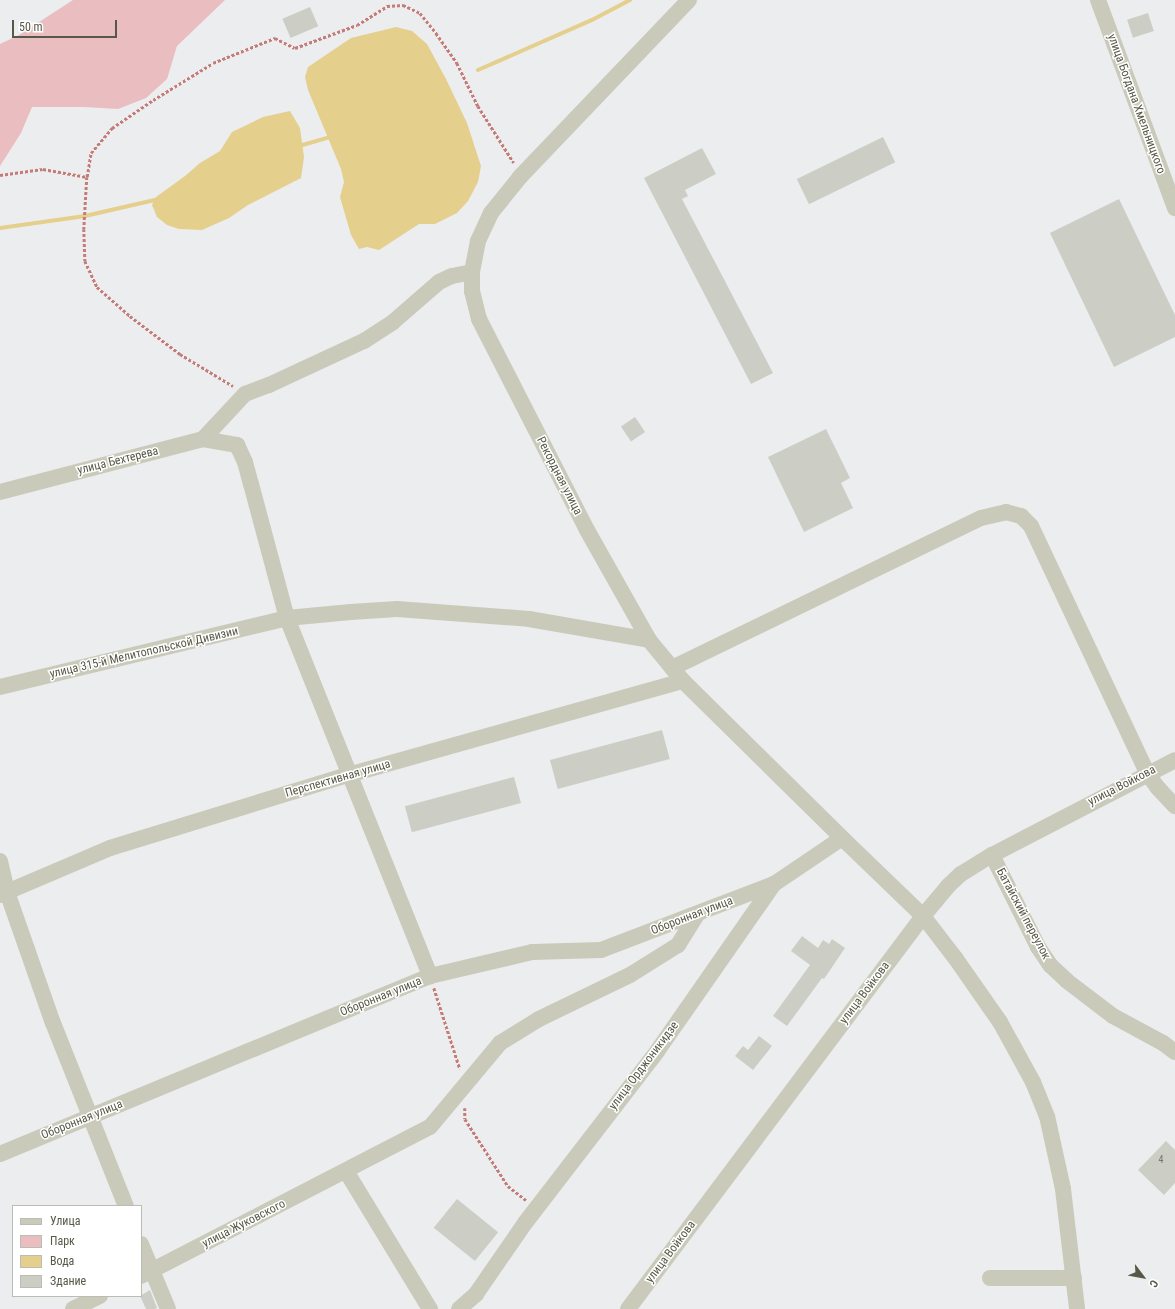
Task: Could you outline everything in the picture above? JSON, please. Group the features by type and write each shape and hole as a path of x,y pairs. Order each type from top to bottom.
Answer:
{"street":[{"name":"Рекордная улица","path":"689,0 520,177 501,199 484,226 478,241 472,272 472,291 482,326 587,530 649,640 682,681 923,916 956,959 1000,1022 1033,1082 1047,1116 1063,1189 1077,1309"},
{"name":"улица Богдана Хмельницкого","path":"1098,0 1175,208"},
{"path":"203,439 245,394 364,341 393,322 439,282 452,276 472,272"},
{"name":"улица Бехтерева","path":"0,492 203,439 237,445 245,462 287,618"},
{"path":"672,668 981,518 1006,512 1021,516 1031,526 1147,773 1158,788 1175,806"},
{"name":"улица 315-й Мелитопольской Дивизии","path":"0,687 287,618 397,610 441,611 529,619 649,640"},
{"path":"287,618 348,775 430,976"},
{"name":"Перспективная улица","path":"4,894 110,848 348,775 682,681"},
{"name":"улица Войкова","path":"628,1309 923,916 957,878 992,855 1147,773 1175,760"},
{"name":"улица Орджоникидзе","path":"459,1309 476,1294 525,1223 658,1050 774,884 842,838"},
{"name":"Батайский переулок","path":"992,855 1038,947 1050,965 1067,981 1112,1016 1163,1043 1175,1052"},
{"path":"0,861 4,894 53,1023 126,1205"},
{"name":"Оборонная улица","path":"0,1154 430,976 532,952 601,950 774,884"},
{"name":"улица Жуковского","path":"146,1273 430,1127 500,1043 539,1019 630,975 678,945 696,914"},
{"path":"346,1171 430,1309"},
{"path":"142,1250 146,1273 168,1309"},
{"path":"990,1278 1074,1278"},
{"path":"73,1309 98,1297"}],"path":[{"path":"245,394 180,354 130,316 97,287 85,261 84,229 87,177 91,153 112,128 153,100 213,63 275,38 295,48 357,25 387,6 402,5 420,13 441,39 457,63 478,106 496,135 511,155 520,177"},
{"path":"0,175 43,169 87,177"}],"green space":[{"path":"73,0 225,0 177,46 167,79 146,98 118,109 84,107 32,107 21,133 0,166 0,44 19,35"}],"water":[{"path":"396,27 412,31 427,44 467,123 481,166 478,182 468,201 457,213 435,224 419,224 379,250 367,247 359,249 351,235 340,197 344,182 341,169 308,90 305,77 308,67 351,38"},
{"path":"290,111 300,128 304,157 301,178 248,205 229,218 202,230 179,229 167,225 157,217 152,205 156,197 200,163 220,151 232,132 263,117"}],"building":[{"path":"310,7 318,26 291,38 282,19"},
{"path":"1148,13 1154,31 1133,38 1127,20"},
{"path":"883,137 895,162 809,204 797,179"},
{"path":"702,148 716,174 685,190 688,196 682,199 773,373 751,384 644,178"},
{"path":"1119,199 1175,315 1175,337 1114,367 1050,233"},
{"path":"635,417 645,432 631,441 621,427"},
{"path":"826,429 850,478 841,483 853,508 804,532 768,457"},
{"path":"662,730 670,759 558,789 550,760"},
{"path":"514,777 521,803 412,832 405,806"},
{"path":"802,936 818,948 823,940 829,944 832,939 845,948 824,979 822,978 787,1026 773,1016 810,965 791,951"},
{"path":"759,1036 772,1046 753,1070 735,1056 743,1046 748,1050"},
{"path":"1166,1141 1175,1150 1175,1183 1164,1195 1138,1170"},
{"path":"457,1199 498,1232 475,1261 434,1228"},
{"path":"150,1290 157,1308 146,1309 140,1297 142,1297 142,1295"}],"waterway":[{"path":"478,70 592,20 630,0"},
{"path":"299,146 331,137"},
{"path":"0,228 85,216 159,199"}]}
